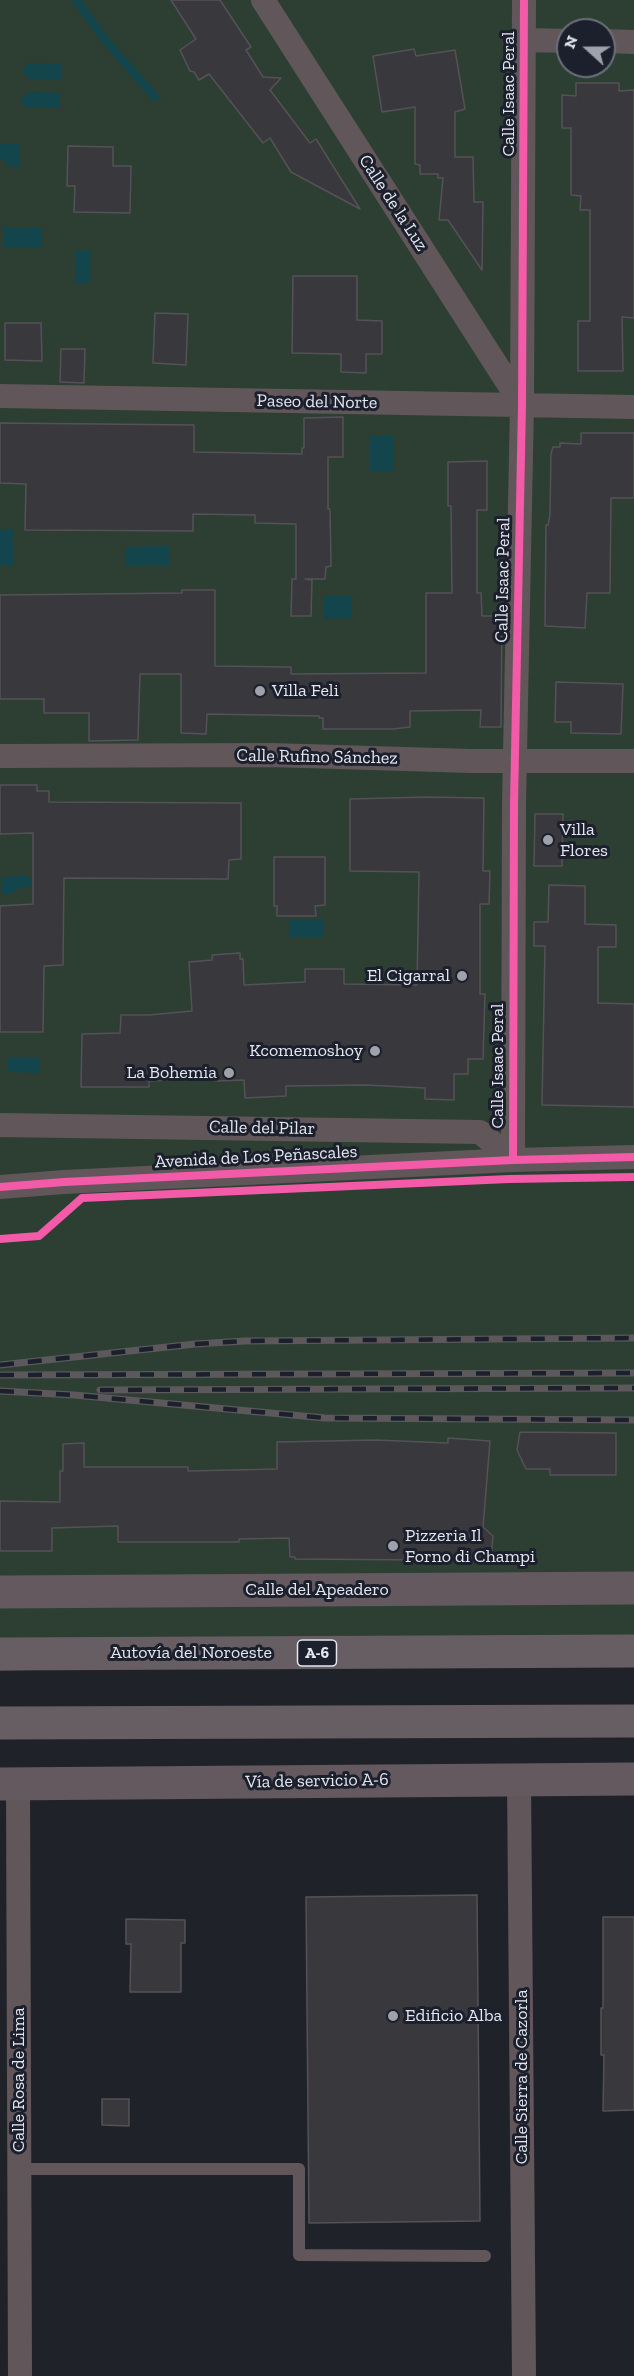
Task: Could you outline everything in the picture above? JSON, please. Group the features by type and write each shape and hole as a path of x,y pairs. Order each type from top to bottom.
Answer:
{"highway":[{"name":"Autovía del Noroeste","path":"0,1654 634,1651"},
{"path":"0,1723 634,1721"}],"street":[{"name":"Calle de la Luz","path":"263,0 522,405"},
{"name":"Calle Isaac Peral","path":"513,1160 515,761 522,405 524,0"},
{"path":"525,40 556,41"},
{"path":"616,41 634,42"},
{"name":"Paseo del Norte","path":"0,396 634,407"},
{"name":"Calle Rufino Sánchez","path":"0,756 271,755 515,761 634,761"},
{"name":"Calle del Pilar","path":"0,1125 480,1132 513,1160"},
{"name":"Avenida de Los Peñascales","path":"0,1187 513,1160 634,1158"},
{"name":"Calle del Apeadero","path":"0,1592 634,1588"},
{"name":"Calle Sierra de Cazorla","path":"519,1779 524,2376"},
{"name":"Vía de servicio A-6","path":"9,1784 634,1779"},
{"name":"Calle Rosa de Lima","path":"9,1784 19,2169 20,2376"}],"lane":[{"path":"19,2169 299,2169 299,2255 485,2256"}],"green space":[{"path":"0,0 634,0 634,1651 0,1671"}],"water":[{"path":"28,63 61,64 61,79 28,79 22,71"},
{"path":"28,92 60,93 60,108 28,108 22,104 21,99"},
{"path":"0,144 19,144 19,167 7,166 5,159 0,159"},
{"path":"4,227 42,227 42,248 4,248"},
{"path":"76,250 91,251 90,283 75,283"},
{"path":"370,435 393,435 393,472 370,472"},
{"path":"0,529 13,529 14,566 0,566"},
{"path":"169,546 169,565 125,566 125,547"},
{"path":"323,595 351,595 351,618 323,619"},
{"path":"26,875 32,880 30,888 19,888 9,895 1,893 1,878"},
{"path":"289,919 323,919 323,937 289,937"},
{"path":"8,1058 40,1058 40,1073 8,1072"}],"building":[{"path":"171,0 220,0 251,47 246,50 263,77 281,78 270,90 310,143 316,139 360,209 291,172 270,138 263,143 209,74 199,80 194,72 190,71 180,50 196,39"},
{"path":"414,49 416,56 455,50 465,109 455,112 455,157 473,157 474,202 483,202 482,270 448,220 439,220 443,178 438,178 438,174 420,174 420,165 415,164 415,107 382,112 373,56"},
{"path":"576,83 619,83 619,91 634,90 634,318 622,317 623,371 578,371 578,321 590,321 590,210 580,210 581,196 571,195 571,128 562,128 562,95 576,96"},
{"path":"68,146 113,147 113,166 131,166 130,213 74,212 75,186 67,186"},
{"path":"293,276 357,276 357,320 382,321 382,354 366,354 366,373 341,372 341,354 292,353"},
{"path":"155,313 188,314 186,365 153,363"},
{"path":"5,323 41,323 42,361 5,360"},
{"path":"61,349 85,349 84,383 60,382"},
{"path":"343,417 343,457 328,457 331,566 326,567 325,579 305,579 312,580 311,616 291,616 292,579 296,579 296,524 255,523 255,515 193,514 193,531 25,530 26,484 0,483 0,423 194,425 194,452 302,454 304,418"},
{"path":"581,433 634,433 634,498 611,498 610,593 587,593 585,628 545,626 546,525 548,525 550,515 551,454 553,447 560,447 560,443 581,444"},
{"path":"487,461 487,510 477,510 477,593 481,593 482,616 502,616 501,727 480,727 481,710 410,711 410,727 393,729 323,729 323,718 319,716 207,714 206,734 181,733 181,674 140,674 138,740 89,741 89,713 44,713 44,699 0,699 0,595 182,593 182,590 215,590 215,666 291,667 291,674 426,673 426,593 452,593 448,462"},
{"path":"556,682 623,684 621,734 571,733 571,722 555,722"},
{"path":"0,785 37,785 37,791 49,791 49,802 241,803 241,859 229,860 228,879 64,878 63,965 44,966 43,1032 0,1032 0,906 33,904 33,833 0,834"},
{"path":"484,798 483,871 490,871 489,904 480,904 480,994 485,994 483,1059 468,1059 468,1074 454,1074 454,1100 425,1099 425,1088 366,1085 286,1086 286,1096 245,1098 244,1080 215,1081 216,1078 149,1081 149,1087 81,1087 82,1034 120,1033 121,1015 192,1011 189,962 212,960 212,955 240,953 240,959 243,959 244,985 305,982 305,969 344,969 344,984 417,985 419,872 350,871 350,799"},
{"name":"Villa Flores","path":"535,814 563,814 562,866 534,866"},
{"path":"274,857 325,857 325,905 315,906 316,916 277,916 277,906 274,906"},
{"path":"549,885 585,886 585,924 616,925 616,947 598,947 598,1003 634,1004 634,1107 542,1105 545,946 534,946 534,922 548,922"},
{"path":"520,1432 616,1433 616,1475 550,1475 550,1469 526,1469 517,1450"},
{"path":"448,1438 490,1441 483,1527 493,1536 491,1559 424,1554 424,1560 295,1559 295,1557 290,1557 289,1538 239,1539 239,1542 118,1542 118,1526 52,1528 52,1551 0,1551 0,1501 60,1502 63,1444 84,1443 84,1467 188,1467 188,1471 277,1469 277,1442 376,1440 448,1443"},
{"name":"Edificio Alba","path":"477,1895 480,2221 309,2223 306,1897"},
{"path":"603,1917 634,1917 634,2110 603,2111 604,2055 601,2055 601,2008 603,2008"},
{"path":"126,1919 185,1920 185,1943 181,1943 181,1992 130,1992 131,1944 126,1944"},
{"path":"102,2099 129,2099 129,2126 102,2125"}],"waterway":[{"path":"76,0 105,40 155,97"}],"railway":[{"path":"0,1365 195,1344 245,1341 634,1338"},
{"path":"0,1375 634,1373"},
{"path":"100,1390 634,1388"},
{"path":"0,1391 74,1395 325,1418 634,1420"}],"cycle path":[{"path":"513,1160 514,803 522,405 524,0"},
{"path":"0,1187 513,1160 634,1157"},
{"path":"0,1239 39,1236 82,1198 509,1179 634,1177"}],"place":[{"name":"Villa Feli","path":"260,691"},
{"name":"Villa Flores","path":"548,840"},
{"name":"El Cigarral","path":"462,976"},
{"name":"Kcomemoshoy","path":"375,1051"},
{"name":"La Bohemia","path":"229,1073"},
{"name":"Pizzeria Il Forno di Champi","path":"393,1546"},
{"name":"Edificio Alba","path":"393,2016"}]}
